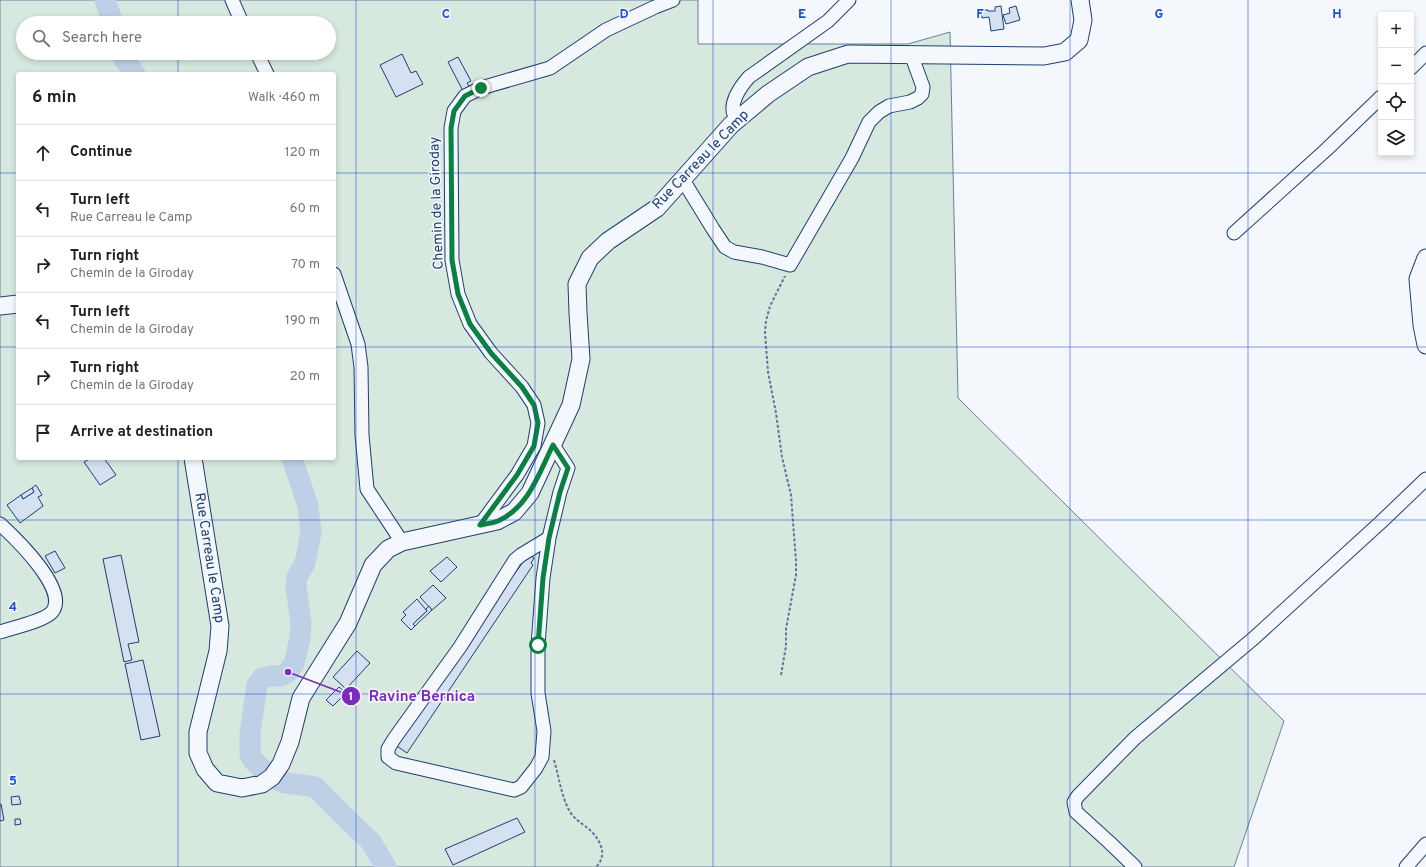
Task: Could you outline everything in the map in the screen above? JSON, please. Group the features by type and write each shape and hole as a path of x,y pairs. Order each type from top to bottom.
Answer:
{"main road":[{"name":"Rue Carreau le Camp","path":"193,460 220,626 218,651 198,732 198,753 205,769 218,783 242,788 262,784 272,777 281,764 290,742 301,698 348,623 373,565 388,550 402,542 497,522 514,512 530,493 571,405 581,359 578,284 590,258 608,241 657,208 731,124 768,94 808,67 848,54 1044,56 1065,52 1079,40 1083,20 1080,0"},
{"path":"1426,258 1418,279 1422,325 1426,345"},
{"path":"0,306 16,304"}],"street":[{"path":"232,0 239,16"},
{"name":"Chemin de la Giroday","path":"480,525 517,475 534,446 538,423 534,405 522,387 491,353 470,324 458,294 452,260 451,128 454,111 465,96 481,88 550,68 606,30 655,7 674,0"},
{"path":"737,119 734,116 734,108 735,98 740,87 749,78 828,21 849,0"},
{"path":"1414,65 1426,53"},
{"path":"683,180 712,229 725,247 734,252 790,265 852,158 869,122 879,112 889,106 910,102 922,94 923,87 911,54"},
{"path":"260,60 266,72"},
{"path":"1234,232 1327,149 1378,101"},
{"path":"336,280 358,344 361,366 362,435 367,489 402,542"},
{"path":"549,538 515,560 460,647 388,749 388,757 396,763 514,790 521,786 536,768 542,757 544,730 538,693 538,645 543,578 549,538 560,492 568,468 553,445"},
{"path":"1135,867 1076,812 1074,802 1078,796 1135,738 1259,633 1426,479"},
{"path":"0,524 16,539 44,573 52,588 55,605 52,611 47,615 0,632"},
{"path":"1406,867 1426,844"}],"path":[{"path":"781,675 786,646 786,629 796,575 796,561 791,495 782,457 776,413 768,372 765,332 770,306 790,265"},
{"path":"544,743 551,751 564,800 570,813 577,821 592,832 600,846 603,854 601,862 596,867"}],"shaded area":[{"path":"0,0 698,0 698,44 908,44 950,32 958,398 1284,721 1234,867 0,867"}],"building":[{"path":"1001,6 1004,29 991,31 989,17 982,18 981,10 995,11 995,7"},
{"path":"1016,6 1020,20 1006,24 1003,15 1010,13 1009,8"},
{"path":"402,54 411,73 416,71 423,84 396,97 380,65"},
{"path":"458,57 471,81 467,83 470,88 463,91 448,62"},
{"path":"88,460 105,460 116,475 100,485 84,462"},
{"path":"36,485 42,495 38,497 43,506 20,523 7,505 21,495 23,499 34,492 32,488"},
{"path":"32,488 34,492 23,499 21,495"},
{"path":"55,551 65,568 55,573 45,556"},
{"path":"529,554 534,558 531,563 533,565 407,753 391,742"},
{"path":"121,555 139,642 128,644 132,660 124,662 103,559"},
{"path":"447,557 457,567 441,582 430,571"},
{"path":"433,585 446,598 432,610 420,597"},
{"path":"417,599 427,611 413,624 415,626 411,630 401,620 406,615 403,612"},
{"path":"429,606 432,610 415,626 413,624 427,611 426,609"},
{"path":"357,651 370,663 346,689 333,677"},
{"path":"143,660 160,736 141,740 125,664"},
{"path":"339,687 346,693 333,706 326,700"},
{"path":"19,796 21,804 12,805 11,797"},
{"path":"0,804 4,820 0,821"},
{"path":"517,818 525,832 453,865 445,849"},
{"path":"15,819 20,819 21,824 15,825"}],"waterway":[{"path":"105,0 111,16"},
{"path":"125,60 134,72"},
{"path":"293,460 308,506 311,532 305,563 297,577 296,587 301,623 300,638 294,664 288,672 281,676 262,678 257,685 250,733 250,755 267,774 281,782 315,787 371,842 386,867"}],"place":[{"name":"Ravine Bernica","path":"288,672"}],"route":[{"path":"481,88 465,96 454,111 451,128 452,260 458,294 470,324 491,353 522,387 534,405 538,423 534,446 517,475 480,525 497,522 514,512 530,493 553,445 568,468 560,492 549,538 543,578 538,645"}]}
